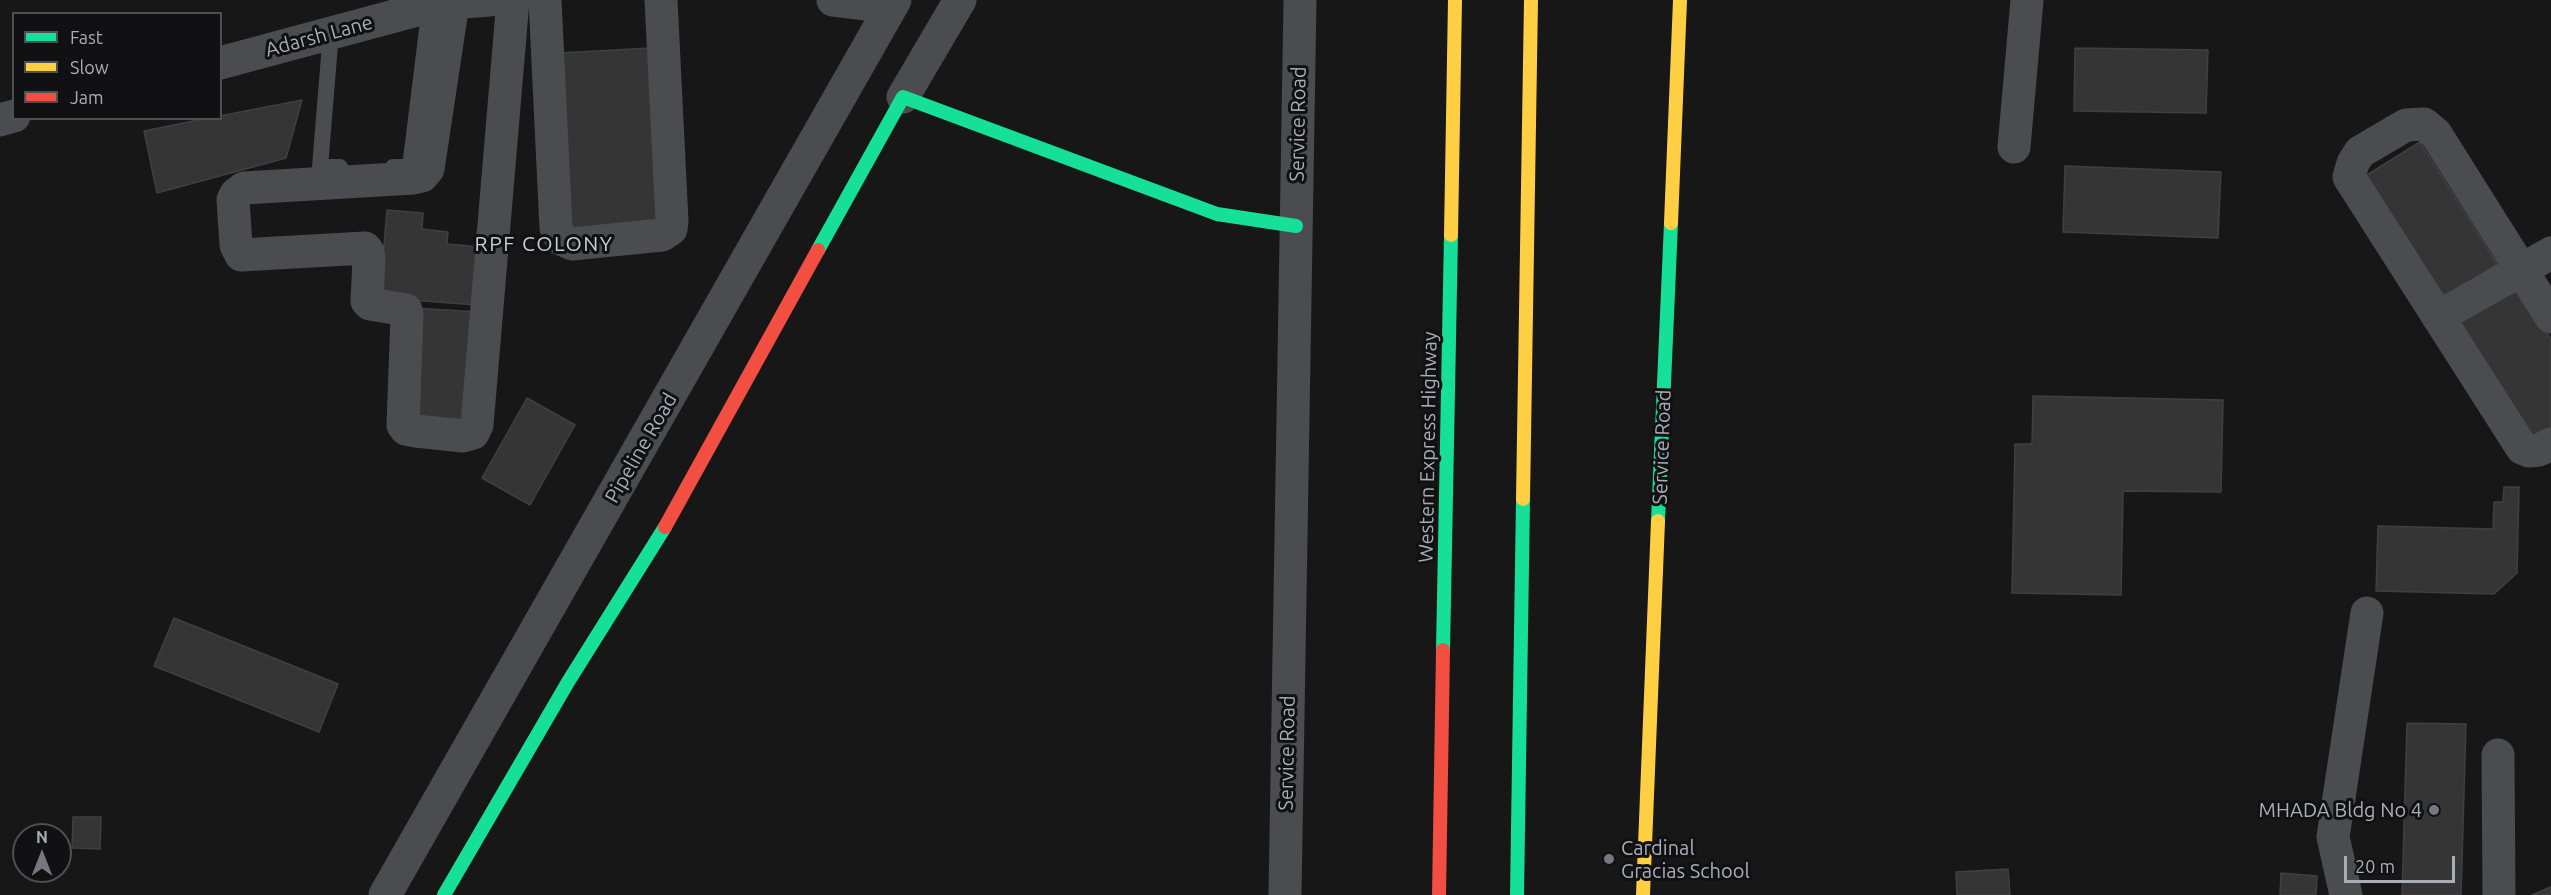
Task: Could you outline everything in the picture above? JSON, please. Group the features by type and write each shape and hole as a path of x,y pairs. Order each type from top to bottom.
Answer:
{"main road":[{"name":"Western Express Highway","path":"1439,895 1455,0"},
{"path":"1517,895 1531,0"},
{"name":"Service Road","path":"1644,895 1680,0"},
{"path":"444,895 568,682 654,547 903,97 1217,214 1296,226"}],"street":[{"name":"Adarsh Lane","path":"222,62 442,4 489,0"},
{"path":"442,4 428,169 422,176 244,188 236,194 233,200 236,245 242,255 364,248 368,252 367,301 370,304 406,310 403,425 406,429 416,431 463,436 472,432 477,425 513,0"},
{"path":"545,0 556,228 561,239 572,244 662,235 670,229 672,221 661,0"},
{"path":"833,0 893,4"},
{"path":"903,97 960,0"},
{"name":"Service Road","path":"1285,895 1300,0"},
{"path":"2014,147 2027,0"},
{"name":"Pipeline Road","path":"385,895 893,4"},
{"path":"2551,316 2436,134 2424,124 2406,125 2360,152 2353,163 2349,177 2522,448 2529,451 2539,450 2551,444"},
{"path":"2438,317 2551,253"},
{"path":"2346,895 2333,837 2367,613"},
{"path":"2498,755 2499,895"}],"lane":[{"path":"332,33 320,167 410,167 442,4"}],"building":[{"path":"651,48 660,225 568,230 559,53"},
{"path":"2075,48 2208,50 2206,113 2074,111"},
{"path":"302,100 286,158 157,193 144,131 198,120 222,120 222,116"},
{"path":"2420,142 2497,264 2440,301 2362,178"},
{"path":"2065,166 2221,172 2218,238 2063,232"},
{"path":"387,210 423,213 422,229 448,232 447,244 481,247 476,305 372,297 376,245 384,246"},
{"path":"2515,284 2551,339 2551,432 2536,442 2458,320"},
{"path":"414,308 478,312 471,427 407,423"},
{"path":"2033,396 2223,400 2221,492 2123,491 2121,595 2012,593 2015,444 2032,444"},
{"path":"527,398 575,425 530,505 482,478"},
{"path":"2504,487 2519,487 2517,573 2494,594 2376,591 2378,526 2493,529 2494,502 2503,502"},
{"path":"174,618 338,684 319,732 154,666"},
{"name":"MHADA Bldg No 4","path":"2407,723 2466,724 2461,895 2402,895"},
{"path":"73,817 101,817 100,849 72,848"},
{"path":"2008,869 2010,895 1957,895 1956,872"},
{"path":"2281,873 2317,876 2316,895 2280,895"},
{"path":"2551,887 2551,895 2532,895"}],"traffic: fast":[{"path":"818,250 903,97 1217,214 1296,226"},
{"path":"1658,521 1671,223"},
{"path":"1443,650 1451,235"},
{"path":"1517,895 1523,499"},
{"path":"444,895 568,682 665,527"}],"traffic: slow":[{"path":"1451,235 1455,0"},
{"path":"1523,499 1531,0"},
{"path":"1671,223 1680,0"},
{"path":"1643,895 1658,521"}],"traffic: jam":[{"path":"665,527 818,250"},
{"path":"1439,895 1443,650"}],"place":[{"name":"MHADA Bldg No 4","path":"2434,810"},
{"name":"Cardinal Gracias School","path":"1609,859"}],"district":[{"name":"RPF COLONY","path":"544,244"}]}
